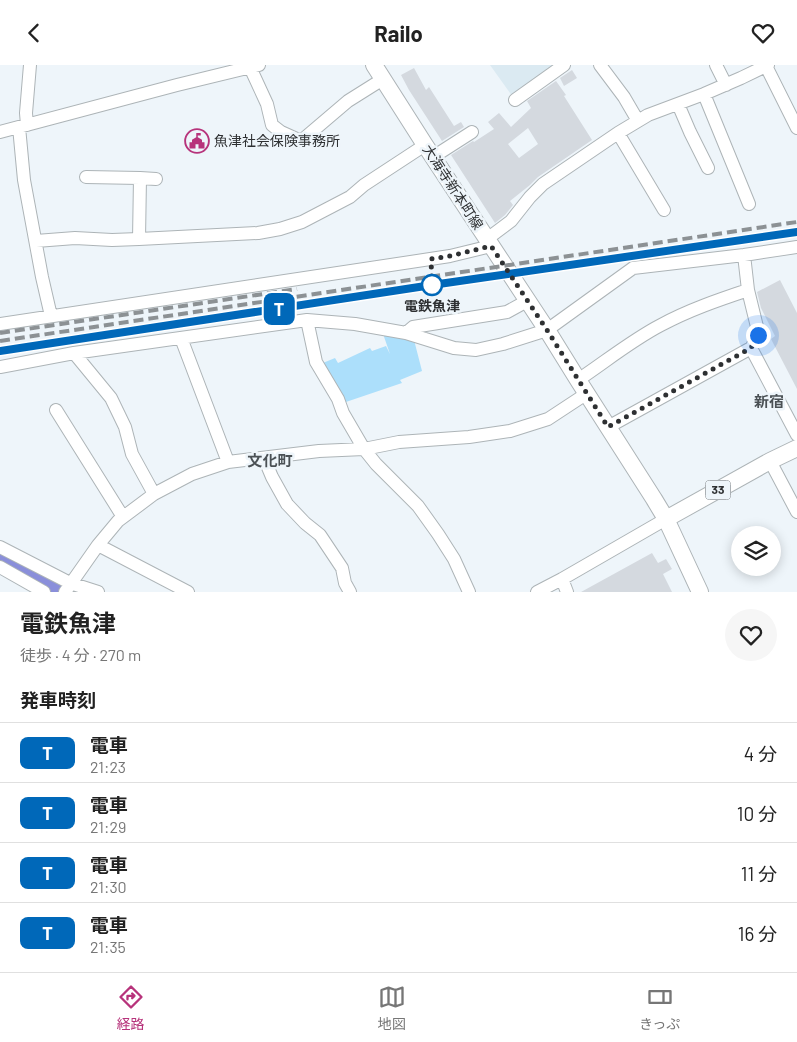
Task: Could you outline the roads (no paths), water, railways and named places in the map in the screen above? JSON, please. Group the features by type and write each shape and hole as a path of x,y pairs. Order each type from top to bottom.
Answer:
{"main road":[{"name":"大海寺新本町線","path":"374,65 547,330 666,519 700,592"},
{"name":"33","path":"666,519 797,448"}],"street":[{"path":"30,65 23,126 24,180 51,316"},
{"path":"514,99 564,65"},
{"path":"600,65 624,97 638,121"},
{"path":"716,65 726,85"},
{"path":"0,324 450,256 489,242 511,221 543,184 618,133 648,115 704,95 767,65 797,128"},
{"path":"0,132 253,66 267,104 272,125 281,132 301,141 348,101 383,79"},
{"path":"704,95 749,203"},
{"path":"678,104 708,168"},
{"path":"36,241 75,238 139,239 258,233 280,229 302,222 350,197 364,185 402,161 472,132"},
{"path":"618,133 664,210"},
{"path":"86,177 156,179"},
{"path":"139,239 140,179"},
{"path":"0,367 74,353 307,320 355,323 406,333 454,348 476,350 503,344 547,330 633,268 797,247"},
{"path":"608,427 751,348 758,335 748,290 744,255"},
{"path":"68,587 118,521 154,494 192,474 228,463 264,458 319,451 364,449 399,442 469,437 510,431 548,419 632,343 660,325 698,308 748,290"},
{"path":"406,333 413,327 507,312 528,301"},
{"path":"307,320 316,362 364,449 376,464 418,506 454,559 469,592"},
{"path":"181,338 228,463"},
{"path":"751,348 797,435"},
{"path":"74,353 111,398 125,427 132,454 154,494"},
{"path":"56,410 123,517"},
{"path":"264,458 287,504 304,523 320,535 342,568 345,583 350,592"},
{"path":"770,461 797,512"},
{"path":"537,592 666,519"},
{"path":"98,545 188,592"},
{"path":"0,547 68,587 98,592"},
{"path":"0,567 44,592"},
{"path":"562,579 567,592"}],"waterway":[{"path":"0,555 53,583 82,592"}],"railway":[{"path":"0,341 797,222"},
{"path":"0,351 797,232"},
{"path":"0,333 297,289"}],"train":[{"name":"T","path":"0,351 797,232"}],"place":[{"name":"魚津社会保険事務所","path":"197,141"},
{"name":"電鉄魚津","path":"432,285"}],"district":[{"name":"新宿","path":"769,402"},
{"name":"文化町","path":"270,461"}]}
